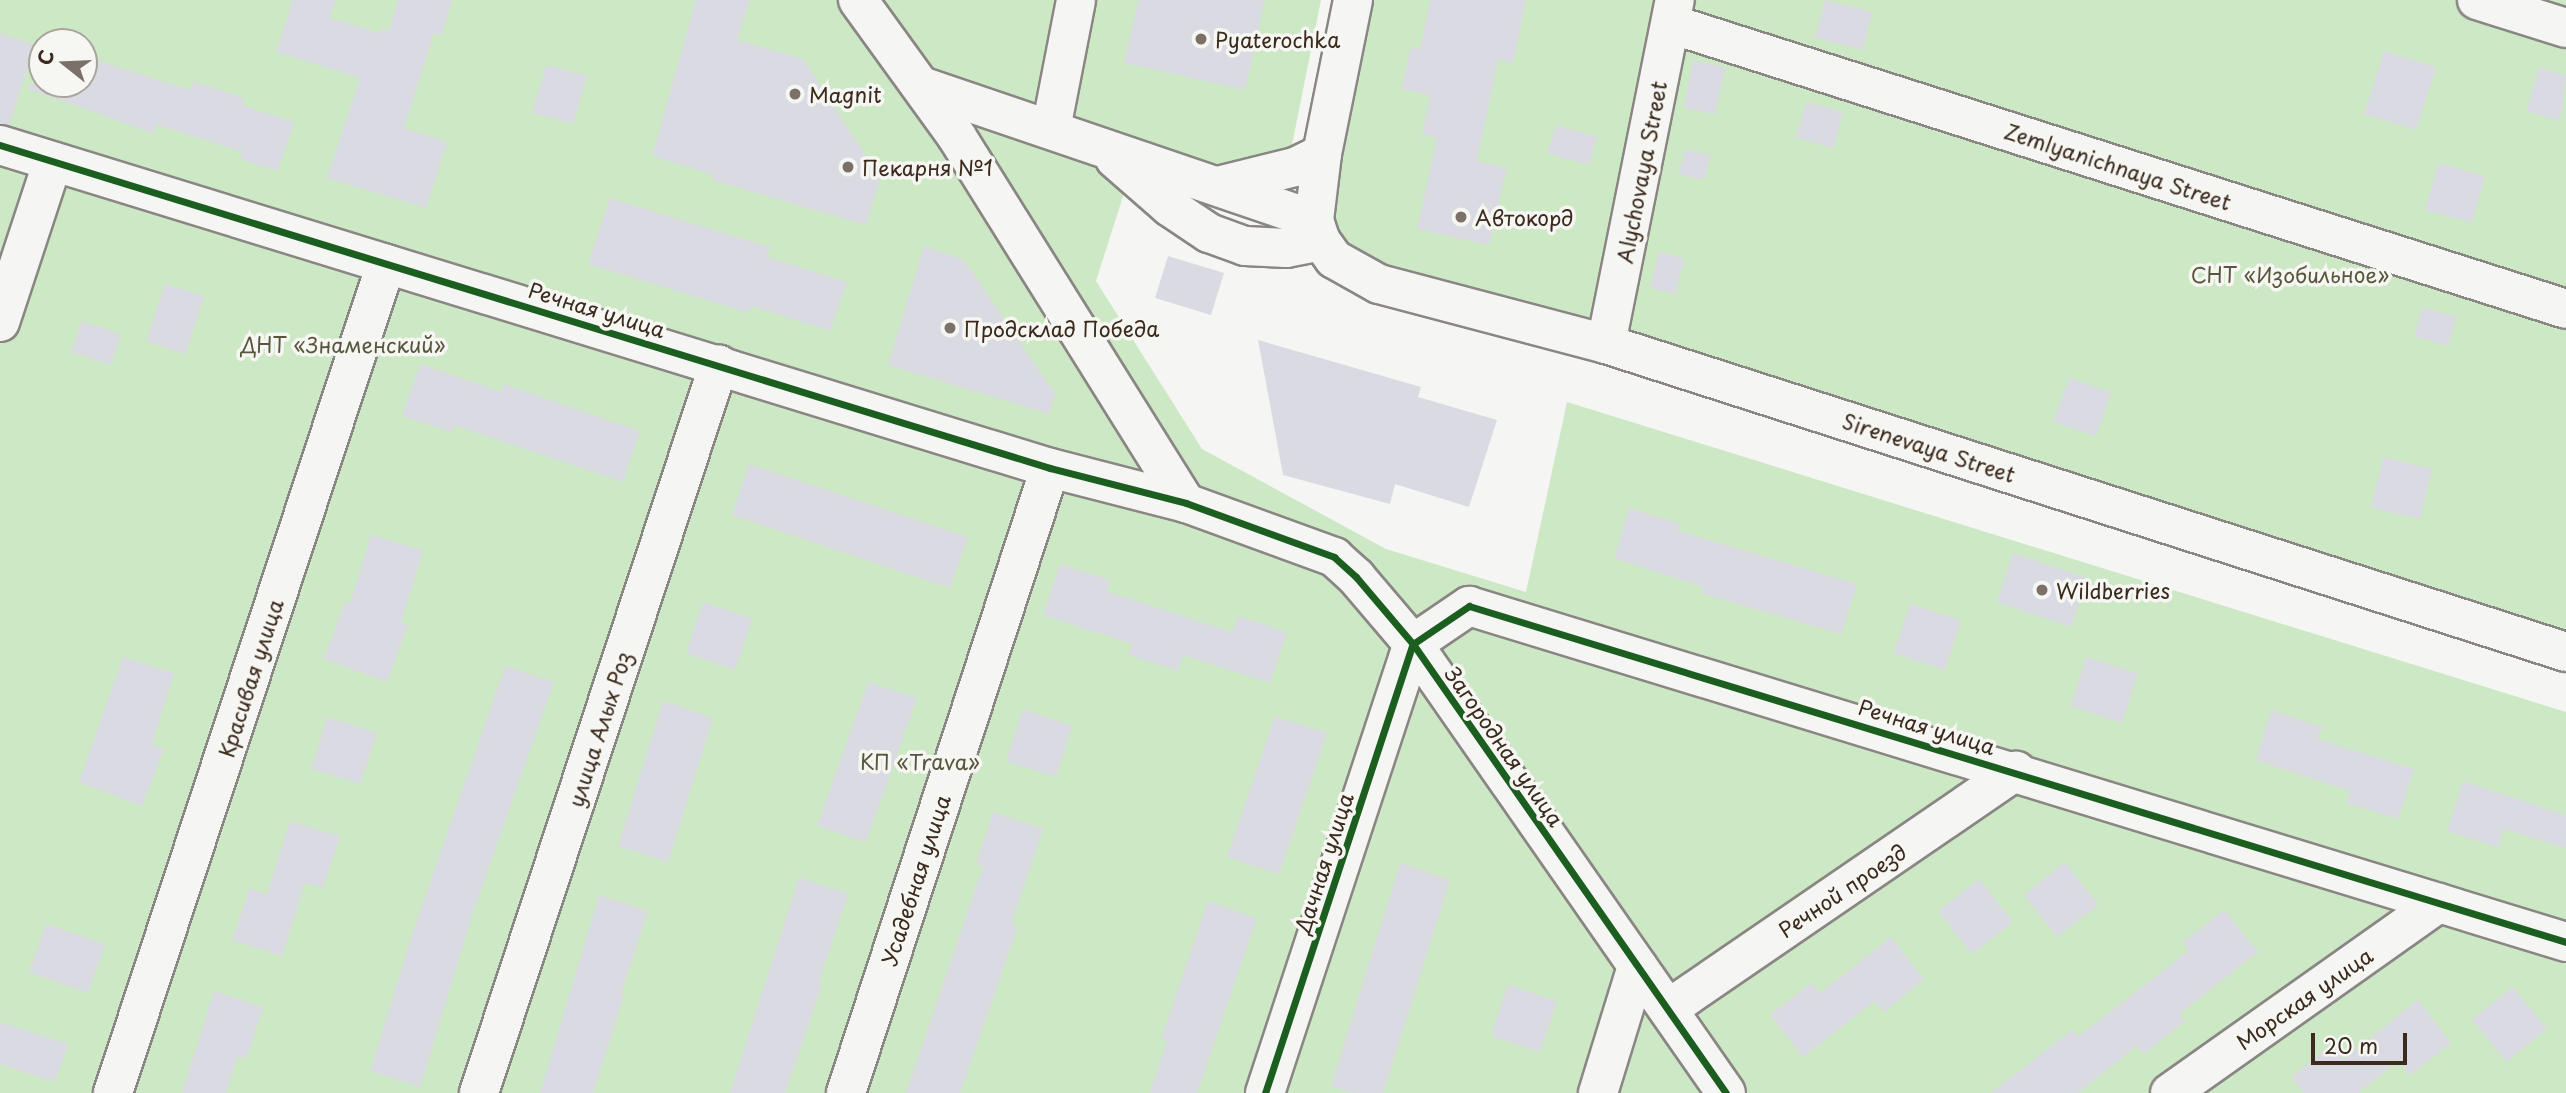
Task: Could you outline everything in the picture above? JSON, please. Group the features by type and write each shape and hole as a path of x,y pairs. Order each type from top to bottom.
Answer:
{"street":[{"path":"858,0 924,87 1186,503"},
{"path":"1051,129 1076,0"},
{"path":"1318,230 1322,154 1353,0"},
{"path":"2477,0 2566,28"},
{"name":"Zemlyanichnaya Street","path":"1673,12 2566,309"},
{"name":"Alychovaya Street","path":"1606,344 1673,12"},
{"path":"924,87 1216,186 1318,230"},
{"name":"Речная улица","path":"0,145 1050,468 1186,503"},
{"path":"1100,146 1170,207 1209,233 1245,246 1286,248 1318,230"},
{"path":"1216,186 1283,171 1322,154"},
{"path":"0,321 53,161"},
{"name":"Sirenevaya Street","path":"1318,230 1334,259 1379,284 1606,344 2566,652"},
{"name":"Красивая улица","path":"114,1093 386,264"},
{"name":"улица Алых Роз","path":"479,1093 719,364"},
{"name":"Усадебная улица","path":"846,1093 1050,468"},
{"name":"Загородная улица","path":"1186,503 1334,557 1413,644 1727,1093"},
{"name":"Речная улица","path":"1413,644 1469,606 2016,771 2566,942"},
{"name":"Дачная улица","path":"1265,1093 1413,644"},
{"name":"Речной проезд","path":"1668,1009 2016,771"},
{"name":"Морская улица","path":"2170,1093 2438,903"},
{"path":"1598,1093 1637,966"}],"green space":[{"path":"0,0 1321,0 1277,220 1132,168 1096,281 1202,449 1386,549 1526,592 1567,402 2566,712 2566,1093 0,1093"},
{"name":"СНТ «Изобильное»","path":"1353,0 2566,0 2566,652 1334,259 1322,154"}],"building":[{"path":"293,0 335,0 330,18 380,33 381,28 389,31 398,0 452,0 442,35 434,33 404,128 447,142 426,208 327,178 360,78 276,52"},
{"path":"696,0 750,0 737,40 803,59 880,178 866,225 712,180 714,175 652,156"},
{"path":"1138,0 1265,0 1245,90 1124,63"},
{"path":"1430,0 1526,0 1513,63 1498,60 1477,161 1507,168 1489,245 1417,229 1437,138 1422,134 1430,95 1401,89 1411,47 1420,49"},
{"path":"1825,0 1872,12 1863,50 1815,38"},
{"path":"0,33 28,43 28,67 9,125 0,124"},
{"path":"2384,51 2436,67 2416,130 2364,114"},
{"path":"98,60 190,90 193,81 244,98 242,105 294,122 278,171 240,159 242,152 156,124 153,133 54,98 98,98"},
{"path":"1693,60 1725,67 1715,114 1684,108"},
{"path":"546,65 587,76 573,124 532,113"},
{"path":"2539,67 2566,76 2560,121 2526,111"},
{"path":"1806,102 1843,112 1833,148 1796,138"},
{"path":"1556,125 1597,137 1589,165 1547,153"},
{"path":"1685,149 1710,155 1704,180 1679,174"},
{"path":"2438,163 2485,176 2472,223 2425,210"},
{"path":"610,198 770,247 767,257 847,282 830,331 751,306 749,313 588,264"},
{"path":"924,246 964,260 1055,394 1049,414 888,365"},
{"path":"1659,252 1684,258 1676,294 1650,288"},
{"path":"1168,256 1224,273 1211,315 1155,298"},
{"path":"165,284 204,296 185,354 146,341"},
{"path":"2422,307 2456,317 2448,346 2414,336"},
{"path":"82,321 121,334 111,365 71,352"},
{"path":"1258,340 1421,387 1418,397 1497,420 1469,507 1395,484 1390,504 1283,475"},
{"path":"420,364 502,392 504,384 640,431 623,482 454,425 452,432 402,416"},
{"path":"2069,378 2111,392 2096,436 2053,422"},
{"path":"2383,457 2432,469 2420,519 2371,508"},
{"path":"749,464 968,537 950,588 732,515"},
{"path":"1629,508 1680,524 1678,531 1857,584 1841,634 1701,593 1703,587 1614,558"},
{"path":"371,535 423,550 401,622 408,625 387,682 324,659 345,602 350,603"},
{"name":"Wildberries","path":"2013,553 2087,578 2071,627 1997,602"},
{"path":"1060,564 1110,580 1106,591 1232,632 1238,616 1287,632 1270,683 1183,655 1178,671 1128,655 1132,644 1043,615"},
{"path":"703,602 752,619 735,670 686,653"},
{"path":"1910,604 1961,620 1945,670 1894,653"},
{"path":"123,657 174,673 152,744 164,749 142,806 79,782"},
{"path":"2086,657 2138,673 2122,723 2071,706"},
{"path":"505,666 554,682 473,912 420,1087 370,1071 412,935"},
{"path":"868,682 917,698 866,842 817,826"},
{"path":"663,701 713,718 668,862 618,846"},
{"path":"1023,709 1072,726 1056,777 1006,761"},
{"path":"2271,710 2322,727 2318,739 2414,769 2398,819 2347,803 2350,791 2256,760"},
{"path":"1275,716 1327,733 1279,874 1227,857"},
{"path":"327,717 377,733 360,784 311,769"},
{"path":"2463,781 2566,815 2566,848 2504,829 2498,847 2447,831"},
{"path":"993,812 1043,829 1011,924 1018,926 960,1093 906,1093 983,866 976,864"},
{"path":"290,821 340,836 323,888 305,883 282,956 232,940 249,889 267,894"},
{"path":"2065,862 2098,905 2057,937 2024,895"},
{"path":"1400,863 1450,880 1383,1093 1353,1093 1331,1086"},
{"path":"799,877 848,894 818,984 822,985 785,1093 730,1093"},
{"path":"1979,879 2013,922 1972,954 1938,911"},
{"path":"599,895 648,911 621,993 624,995 593,1093 540,1093"},
{"path":"1208,901 1257,918 1197,1093 1150,1093 1167,1041 1161,1039"},
{"path":"2224,910 2258,952 2179,1014 2185,1021 2144,1054 2137,1046 2078,1093 1991,1093 2072,1030 2078,1037 2189,950 2183,942"},
{"path":"46,924 105,944 88,993 29,972"},
{"path":"1891,937 1924,979 1884,1012 1875,1001 1803,1057 1770,1015 1811,983 1820,993"},
{"path":"1508,985 1557,1001 1540,1052 1491,1036"},
{"path":"2513,987 2547,1029 2506,1062 2472,1019"},
{"path":"214,991 263,1007 247,1058 238,1056 226,1093 182,1093"},
{"path":"2418,1000 2451,1043 2410,1075 2399,1061 2358,1093 2304,1093 2291,1077 2332,1044 2344,1059"},
{"path":"0,1022 68,1044 55,1082 0,1064"}],"cycle path":[{"path":"0,145 1050,468 1186,503 1334,557 1356,577 1413,644 1726,1093"},
{"path":"1265,1093 1413,644 1469,606 2566,942"}],"place":[{"name":"Pyaterochka","path":"1201,39"},
{"name":"Magnit","path":"795,94"},
{"name":"Пекарня №1","path":"848,167"},
{"name":"Автокорд","path":"1461,217"},
{"name":"Продсклад Победа","path":"950,328"},
{"name":"Wildberries","path":"2042,590"}],"park label":[{"name":"ДНТ «Знаменский»","path":"343,344"},
{"name":"КП «Trava»","path":"920,761"}]}
